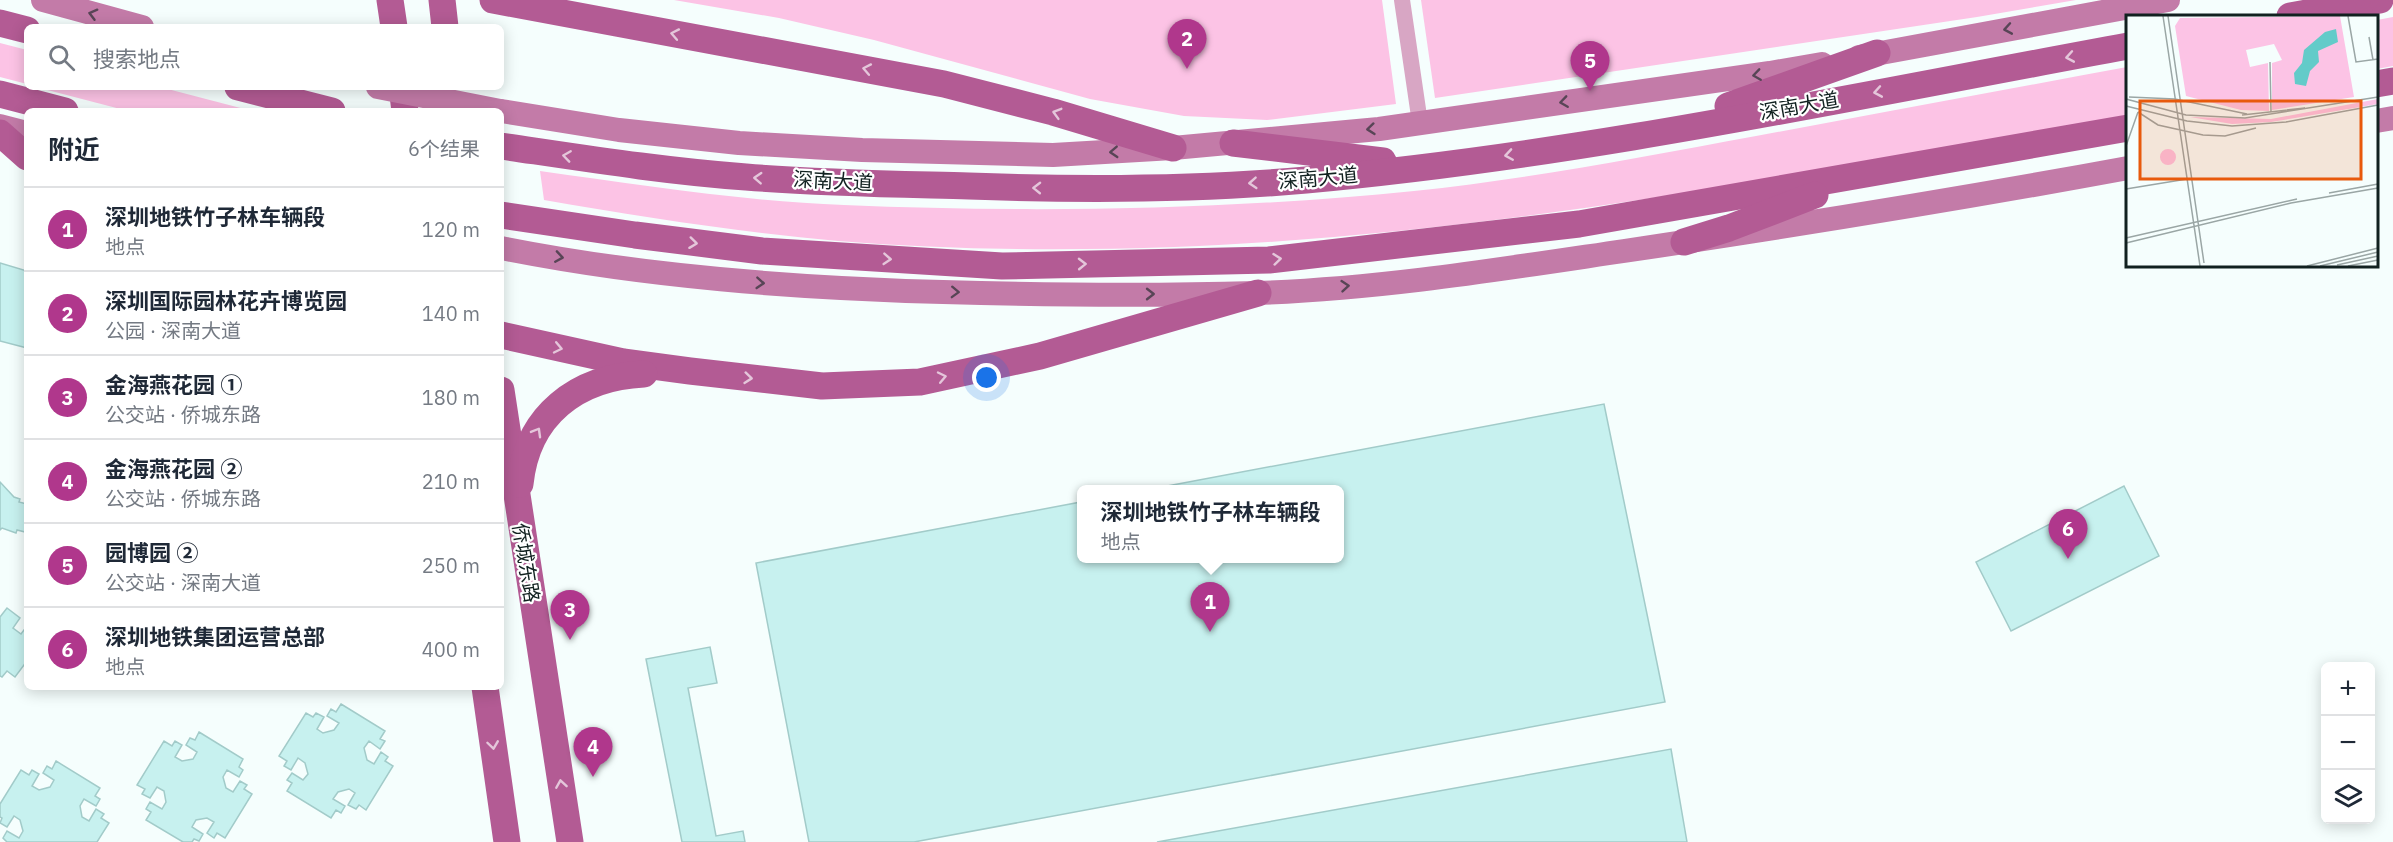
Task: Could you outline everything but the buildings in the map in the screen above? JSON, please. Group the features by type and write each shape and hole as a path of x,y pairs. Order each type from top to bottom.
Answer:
{"main road":[{"path":"43,0 131,24"},
{"path":"390,0 393,24"},
{"path":"442,0 446,24"},
{"path":"493,0 531,4 944,84 1053,112 1173,148"},
{"path":"504,111 620,130 739,143 862,150 1053,155 1173,148 1420,123 1770,73 2168,0"},
{"path":"2296,15 2380,0"},
{"path":"0,22 24,29"},
{"name":"深南大道","path":"504,147 624,164 746,177 864,183 1137,189 1305,180 1441,165 1650,134 2126,46"},
{"path":"1650,134 1877,53"},
{"path":"2378,84 2393,81"},
{"path":"250,90 320,108"},
{"path":"393,90 486,108"},
{"path":"402,90 405,108"},
{"path":"454,90 458,108"},
{"path":"0,94 54,108"},
{"path":"2378,121 2393,118"},
{"path":"0,126 24,132"},
{"path":"504,215 762,251 1002,266 1269,260 1579,224 2126,128"},
{"path":"0,133 24,154"},
{"path":"1233,143 1375,160 1441,165"},
{"path":"504,248 640,270 746,282 867,290 1070,294 1258,293 1384,283 1684,242 2126,168"},
{"path":"1684,242 1729,228 1882,171"},
{"path":"504,336 622,362 822,386 920,382 1040,356 1258,293"},
{"path":"518,508 527,449 540,426 557,405 578,390 624,375 690,371"},
{"name":"侨城东路","path":"504,411 570,842"},
{"path":"485,690 505,841"}],"street":[{"path":"1402,0 1420,123"}],"shaded area":[{"path":"674,0 1382,0 1396,104 1267,120 1184,116 1090,99 874,40 779,18"},
{"path":"1421,0 2076,0 1977,17 1435,98"},
{"path":"2393,17 2393,66 2378,69 2378,20"},
{"path":"0,43 24,49 24,83 0,77"},
{"path":"2126,67 2126,115 1772,179 1653,198 1534,215 1294,240 1090,249 964,248 838,241 690,223 544,200 540,171 653,187 806,203 987,209 1129,208 1272,202 1414,191 1543,174"},
{"path":"48,90 172,90 240,108 116,108"}],"place":[{"name":"深圳国际园林花卉博览园","path":"1187,69"},
{"name":"园博园 ②","path":"1590,91"},
{"name":"深圳地铁集团运营总部","path":"2068,559"},
{"name":"深圳地铁竹子林车辆段","path":"1210,632"},
{"name":"金海燕花园 ①","path":"570,640"},
{"name":"金海燕花园 ②","path":"593,777"}]}
